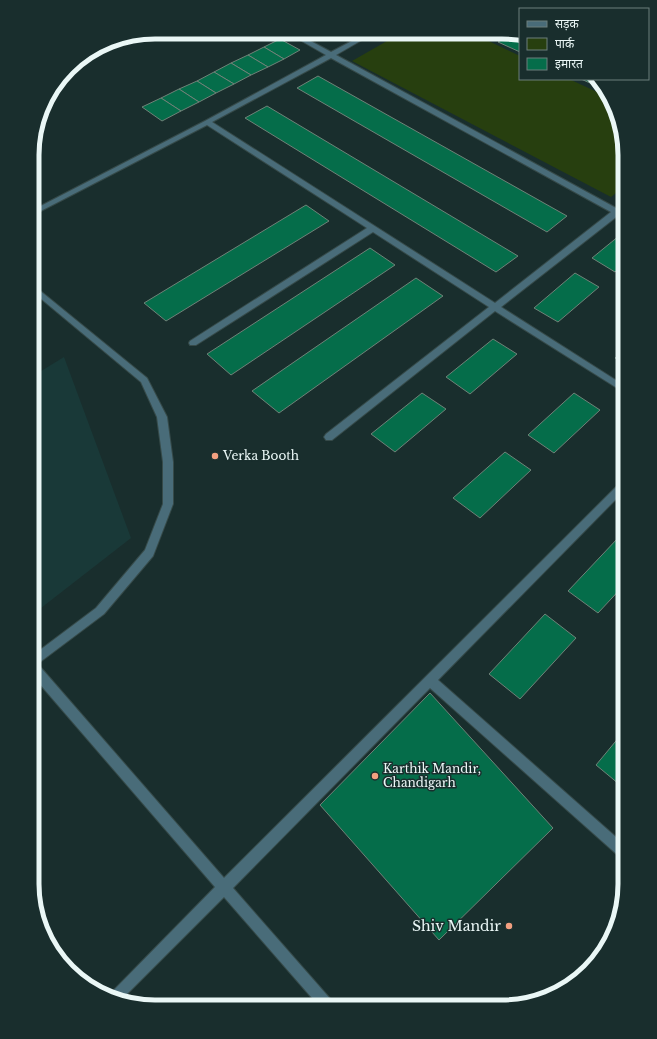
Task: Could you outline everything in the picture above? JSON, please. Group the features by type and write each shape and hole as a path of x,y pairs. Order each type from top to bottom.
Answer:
{"street":[{"path":"301,39 617,212 329,437"},
{"path":"39,210 207,122 360,39"},
{"path":"207,122 618,385"},
{"path":"193,343 373,228"},
{"path":"39,293 144,380 162,417 168,462 168,504 149,554 100,611 39,658"},
{"path":"118,994 618,491"},
{"path":"39,674 323,1000"},
{"path":"430,680 618,848"}],"shaded area":[{"path":"64,357 131,538 39,610 39,372"}],"green space":[{"path":"390,39 485,39 519,56 519,80 571,80 600,93 609,110 616,132 618,147 618,192 611,197 352,61"}],"building":[{"path":"280,39 300,50 284,59 264,47"},
{"path":"503,39 519,40 519,52 498,42"},
{"path":"264,47 284,59 268,67 248,55"},
{"path":"248,55 268,67 251,75 231,63"},
{"path":"231,63 251,75 234,84 214,72"},
{"path":"214,72 234,84 216,93 197,81"},
{"path":"318,76 567,216 547,232 297,88"},
{"path":"583,80 590,80 595,85"},
{"path":"197,81 216,93 199,102 179,89"},
{"path":"179,89 199,102 181,111 161,98"},
{"path":"161,98 181,111 162,121 142,107"},
{"path":"267,106 518,256 496,272 245,118"},
{"path":"306,205 329,221 166,321 144,303"},
{"path":"618,237 618,269 615,272 592,258"},
{"path":"370,248 395,265 231,375 207,354"},
{"path":"575,273 599,287 558,322 534,308"},
{"path":"416,278 443,296 279,413 252,391"},
{"path":"493,339 517,354 470,394 446,377"},
{"path":"422,393 446,409 395,452 371,434"},
{"path":"574,393 600,410 554,453 528,435"},
{"path":"505,452 531,470 480,518 453,498"},
{"path":"618,538 618,592 598,613 568,591"},
{"path":"545,614 576,638 520,699 489,674"},
{"path":"430,693 553,828 439,940 320,805"},
{"path":"618,738 618,783 596,765"}],"place":[{"name":"Verka Booth","path":"215,456"},
{"name":"Karthik Mandir, Chandigarh","path":"375,776"},
{"name":"Shiv Mandir","path":"509,926"}]}
